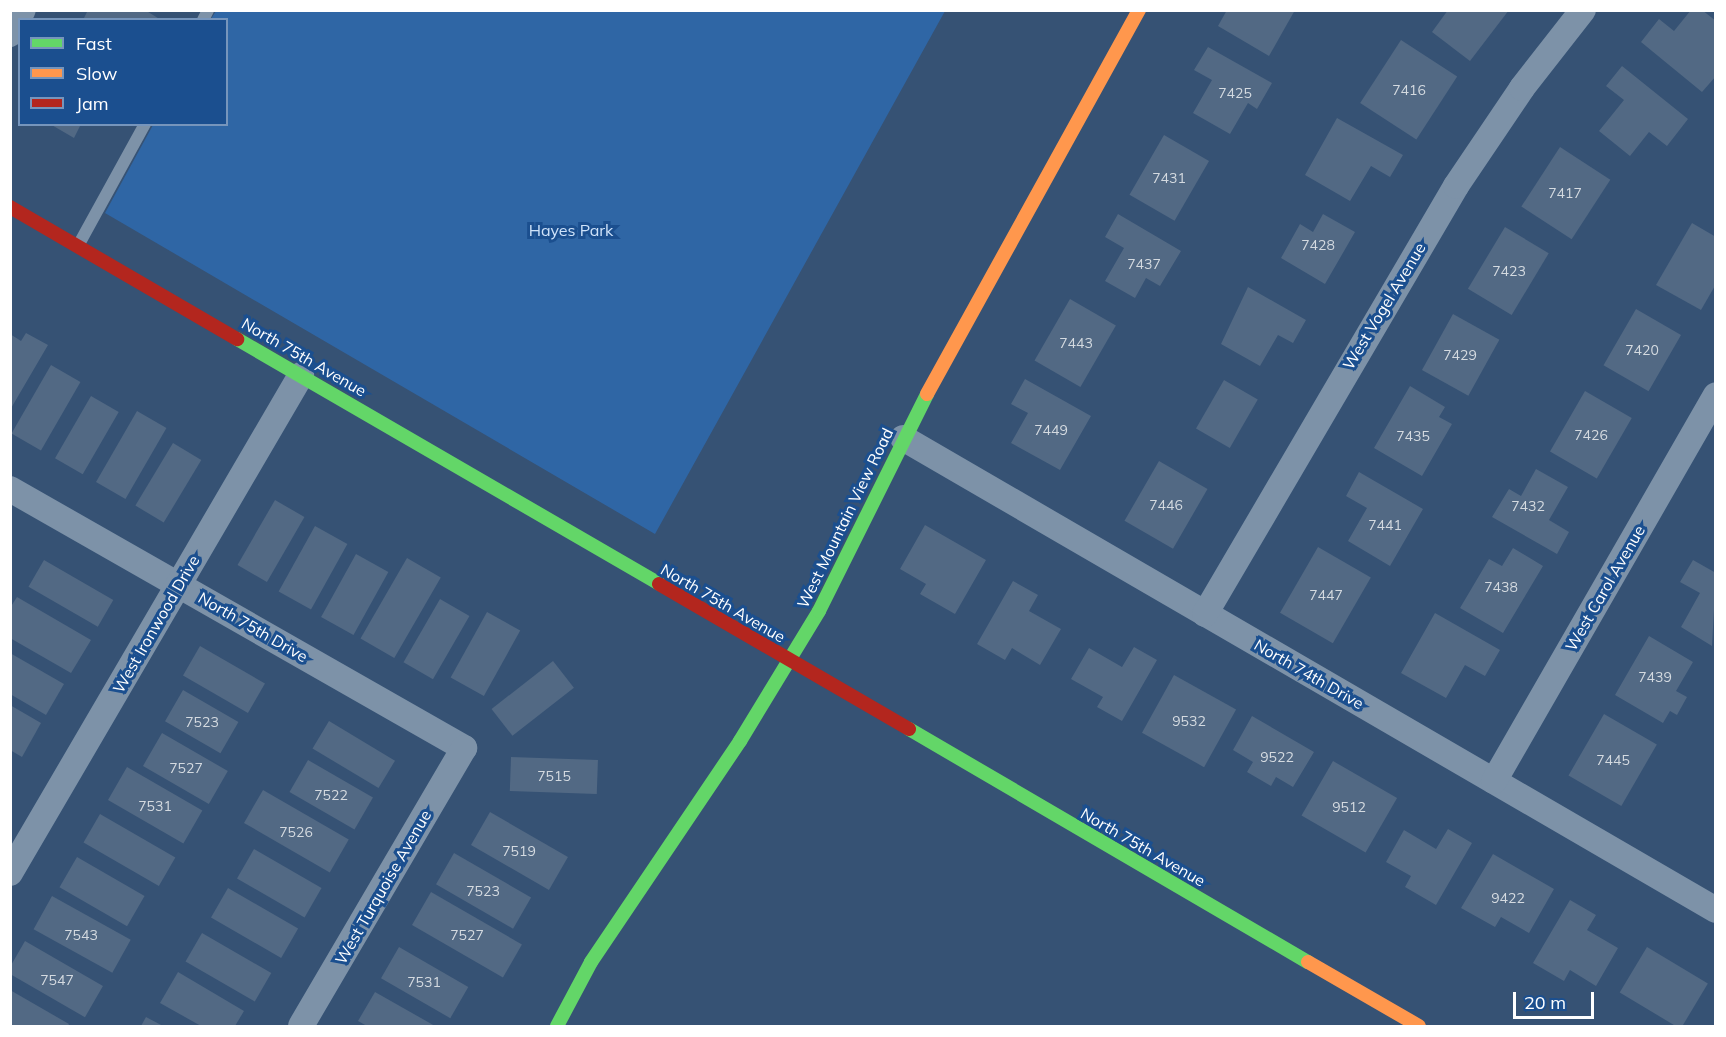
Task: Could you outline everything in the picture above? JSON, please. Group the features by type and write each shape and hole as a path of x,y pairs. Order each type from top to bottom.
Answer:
{"main road":[{"name":"West Mountain View Road","path":"557,1026 591,962 819,611 903,438 1139,10"},
{"name":"North 75th Avenue","path":"10,207 1419,1026"}],"street":[{"name":"West Vogel Avenue","path":"1205,614 1456,186 1522,87 1583,10"},
{"path":"10,34 18,19"},
{"name":"West Ironwood Drive","path":"10,873 301,375"},
{"name":"West Carol Avenue","path":"1494,781 1716,395"},
{"name":"North 74th Drive","path":"903,438 1716,910"},
{"name":"North 75th Drive","path":"10,489 464,748"},
{"name":"West Turquoise Avenue","path":"301,1026 464,748"}],"lane":[{"path":"78,247 144,126"}],"green space":[{"name":"Hayes Park","path":"216,10 945,11 655,534 105,213 152,126 228,126 228,18 212,18"}],"building":[{"path":"88,10 145,10 158,18 84,18"},
{"path":"1227,10 1295,10 1269,56 1218,26"},
{"path":"1448,10 1509,10 1470,61 1432,32"},
{"path":"1691,10 1702,10 1716,21 1716,76 1702,92 1641,42 1659,19 1674,31"},
{"path":"1401,40 1457,76 1416,139 1360,103"},
{"path":"1208,47 1272,83 1257,109 1248,103 1230,134 1193,113 1212,80 1194,70"},
{"path":"1622,66 1688,119 1667,146 1649,132 1630,156 1599,131 1624,100 1606,86"},
{"path":"1337,118 1403,155 1390,177 1371,166 1350,201 1305,175"},
{"path":"53,126 80,126 74,138"},
{"path":"1164,135 1209,161 1175,221 1130,195"},
{"path":"1560,147 1610,180 1572,239 1521,207"},
{"path":"1118,214 1181,251 1160,286 1146,278 1135,298 1105,281 1124,248 1105,237"},
{"path":"1323,214 1355,232 1325,284 1281,258 1300,224 1313,232"},
{"path":"1692,223 1716,237 1716,284 1701,310 1656,285"},
{"path":"1505,227 1549,253 1512,315 1468,289"},
{"path":"1248,287 1306,320 1293,343 1278,335 1260,366 1221,344"},
{"path":"1070,299 1116,326 1080,387 1034,360"},
{"path":"1636,309 1681,335 1649,391 1604,365"},
{"path":"1453,314 1499,340 1468,396 1422,370"},
{"path":"26,333 48,345 10,410 10,334 21,341"},
{"path":"51,365 80,382 41,450 12,433"},
{"path":"1025,379 1091,416 1060,470 1011,443 1028,413 1011,404"},
{"path":"1224,380 1258,400 1230,448 1196,428"},
{"path":"1410,386 1445,407 1439,417 1452,424 1422,476 1374,448"},
{"path":"1585,391 1632,418 1597,479 1550,452"},
{"path":"91,396 119,412 83,474 55,458"},
{"path":"137,411 166,428 125,499 96,482"},
{"path":"173,443 201,460 164,523 135,506"},
{"path":"1159,461 1207,489 1173,549 1124,521"},
{"path":"1536,469 1568,487 1549,520 1569,532 1557,554 1492,517 1509,489 1521,496"},
{"path":"1359,472 1423,509 1390,566 1348,541 1367,508 1346,496"},
{"path":"275,500 304,517 267,582 238,565"},
{"path":"925,525 986,560 955,614 920,594 926,584 900,569"},
{"path":"315,526 347,544 311,610 279,592"},
{"path":"1318,547 1371,578 1333,643 1280,613"},
{"path":"1513,548 1543,566 1503,633 1460,608 1489,559 1502,566"},
{"path":"356,554 388,572 353,635 321,617"},
{"path":"407,558 441,578 394,658 360,639"},
{"path":"44,560 113,600 98,627 28,587"},
{"path":"1693,560 1716,573 1712,646 1681,627 1700,593 1680,582"},
{"path":"1013,581 1038,595 1029,611 1061,629 1040,665 1012,648 1005,660 977,644"},
{"path":"17,597 91,640 71,673 10,638 10,608"},
{"path":"440,599 469,616 433,679 404,662"},
{"path":"487,612 520,630 484,696 451,678"},
{"path":"1435,613 1500,650 1485,676 1465,665 1446,698 1401,673"},
{"path":"1649,636 1693,662 1676,691 1687,697 1677,715 1670,711 1663,723 1615,695"},
{"path":"200,646 265,684 248,713 183,675"},
{"path":"1134,647 1157,660 1122,721 1097,707 1103,697 1071,679 1089,648 1122,667"},
{"path":"10,653 64,684 46,715 10,694"},
{"path":"553,661 574,688 512,736 492,709"},
{"path":"1174,675 1236,709 1204,767 1142,733"},
{"path":"183,690 238,722 220,753 165,721"},
{"path":"10,705 41,723 22,757 10,750"},
{"path":"1604,714 1657,744 1621,806 1568,775"},
{"path":"1252,716 1314,752 1293,787 1276,777 1271,786 1247,772 1253,762 1233,750"},
{"path":"329,721 395,761 379,788 313,748"},
{"path":"162,733 228,771 209,804 143,766"},
{"path":"511,757 598,760 597,794 510,791"},
{"path":"308,760 373,798 354,830 290,792"},
{"path":"1333,761 1397,798 1366,853 1302,816"},
{"path":"127,767 202,810 183,843 108,800"},
{"path":"263,790 349,840 330,872 244,823"},
{"path":"490,812 568,857 549,890 471,845"},
{"path":"100,814 175,858 159,886 84,843"},
{"path":"1448,829 1472,843 1436,905 1405,887 1411,876 1386,862 1404,830 1436,849"},
{"path":"254,849 322,888 305,917 237,878"},
{"path":"454,853 531,897 513,929 436,884"},
{"path":"1493,854 1554,889 1529,933 1501,917 1495,927 1461,908"},
{"path":"77,857 145,896 127,926 60,887"},
{"path":"228,888 298,928 281,958 211,917"},
{"path":"431,892 522,944 503,977 412,925"},
{"path":"52,896 131,940 112,973 34,929"},
{"path":"1570,900 1596,915 1587,930 1618,948 1596,986 1570,970 1564,981 1533,963"},
{"path":"202,933 271,973 255,1002 186,962"},
{"path":"25,941 103,986 85,1017 10,974 10,967"},
{"path":"399,947 468,987 450,1018 381,978"},
{"path":"1647,947 1708,984 1682,1026 1676,1026 1620,992"},
{"path":"178,972 244,1011 235,1026 201,1026 160,1003"},
{"path":"10,990 69,1024 68,1026 10,1026"},
{"path":"375,992 435,1026 367,1026 358,1021"},
{"path":"146,1017 163,1026 141,1026"}],"traffic: fast":[{"path":"237,339 659,584"},
{"path":"557,1026 591,962 740,741 819,611 927,394"},
{"path":"909,729 1308,962"}],"traffic: slow":[{"path":"927,394 1139,10"},
{"path":"1308,962 1419,1026"}],"traffic: jam":[{"path":"10,207 237,339"},
{"path":"659,584 909,729"}]}
